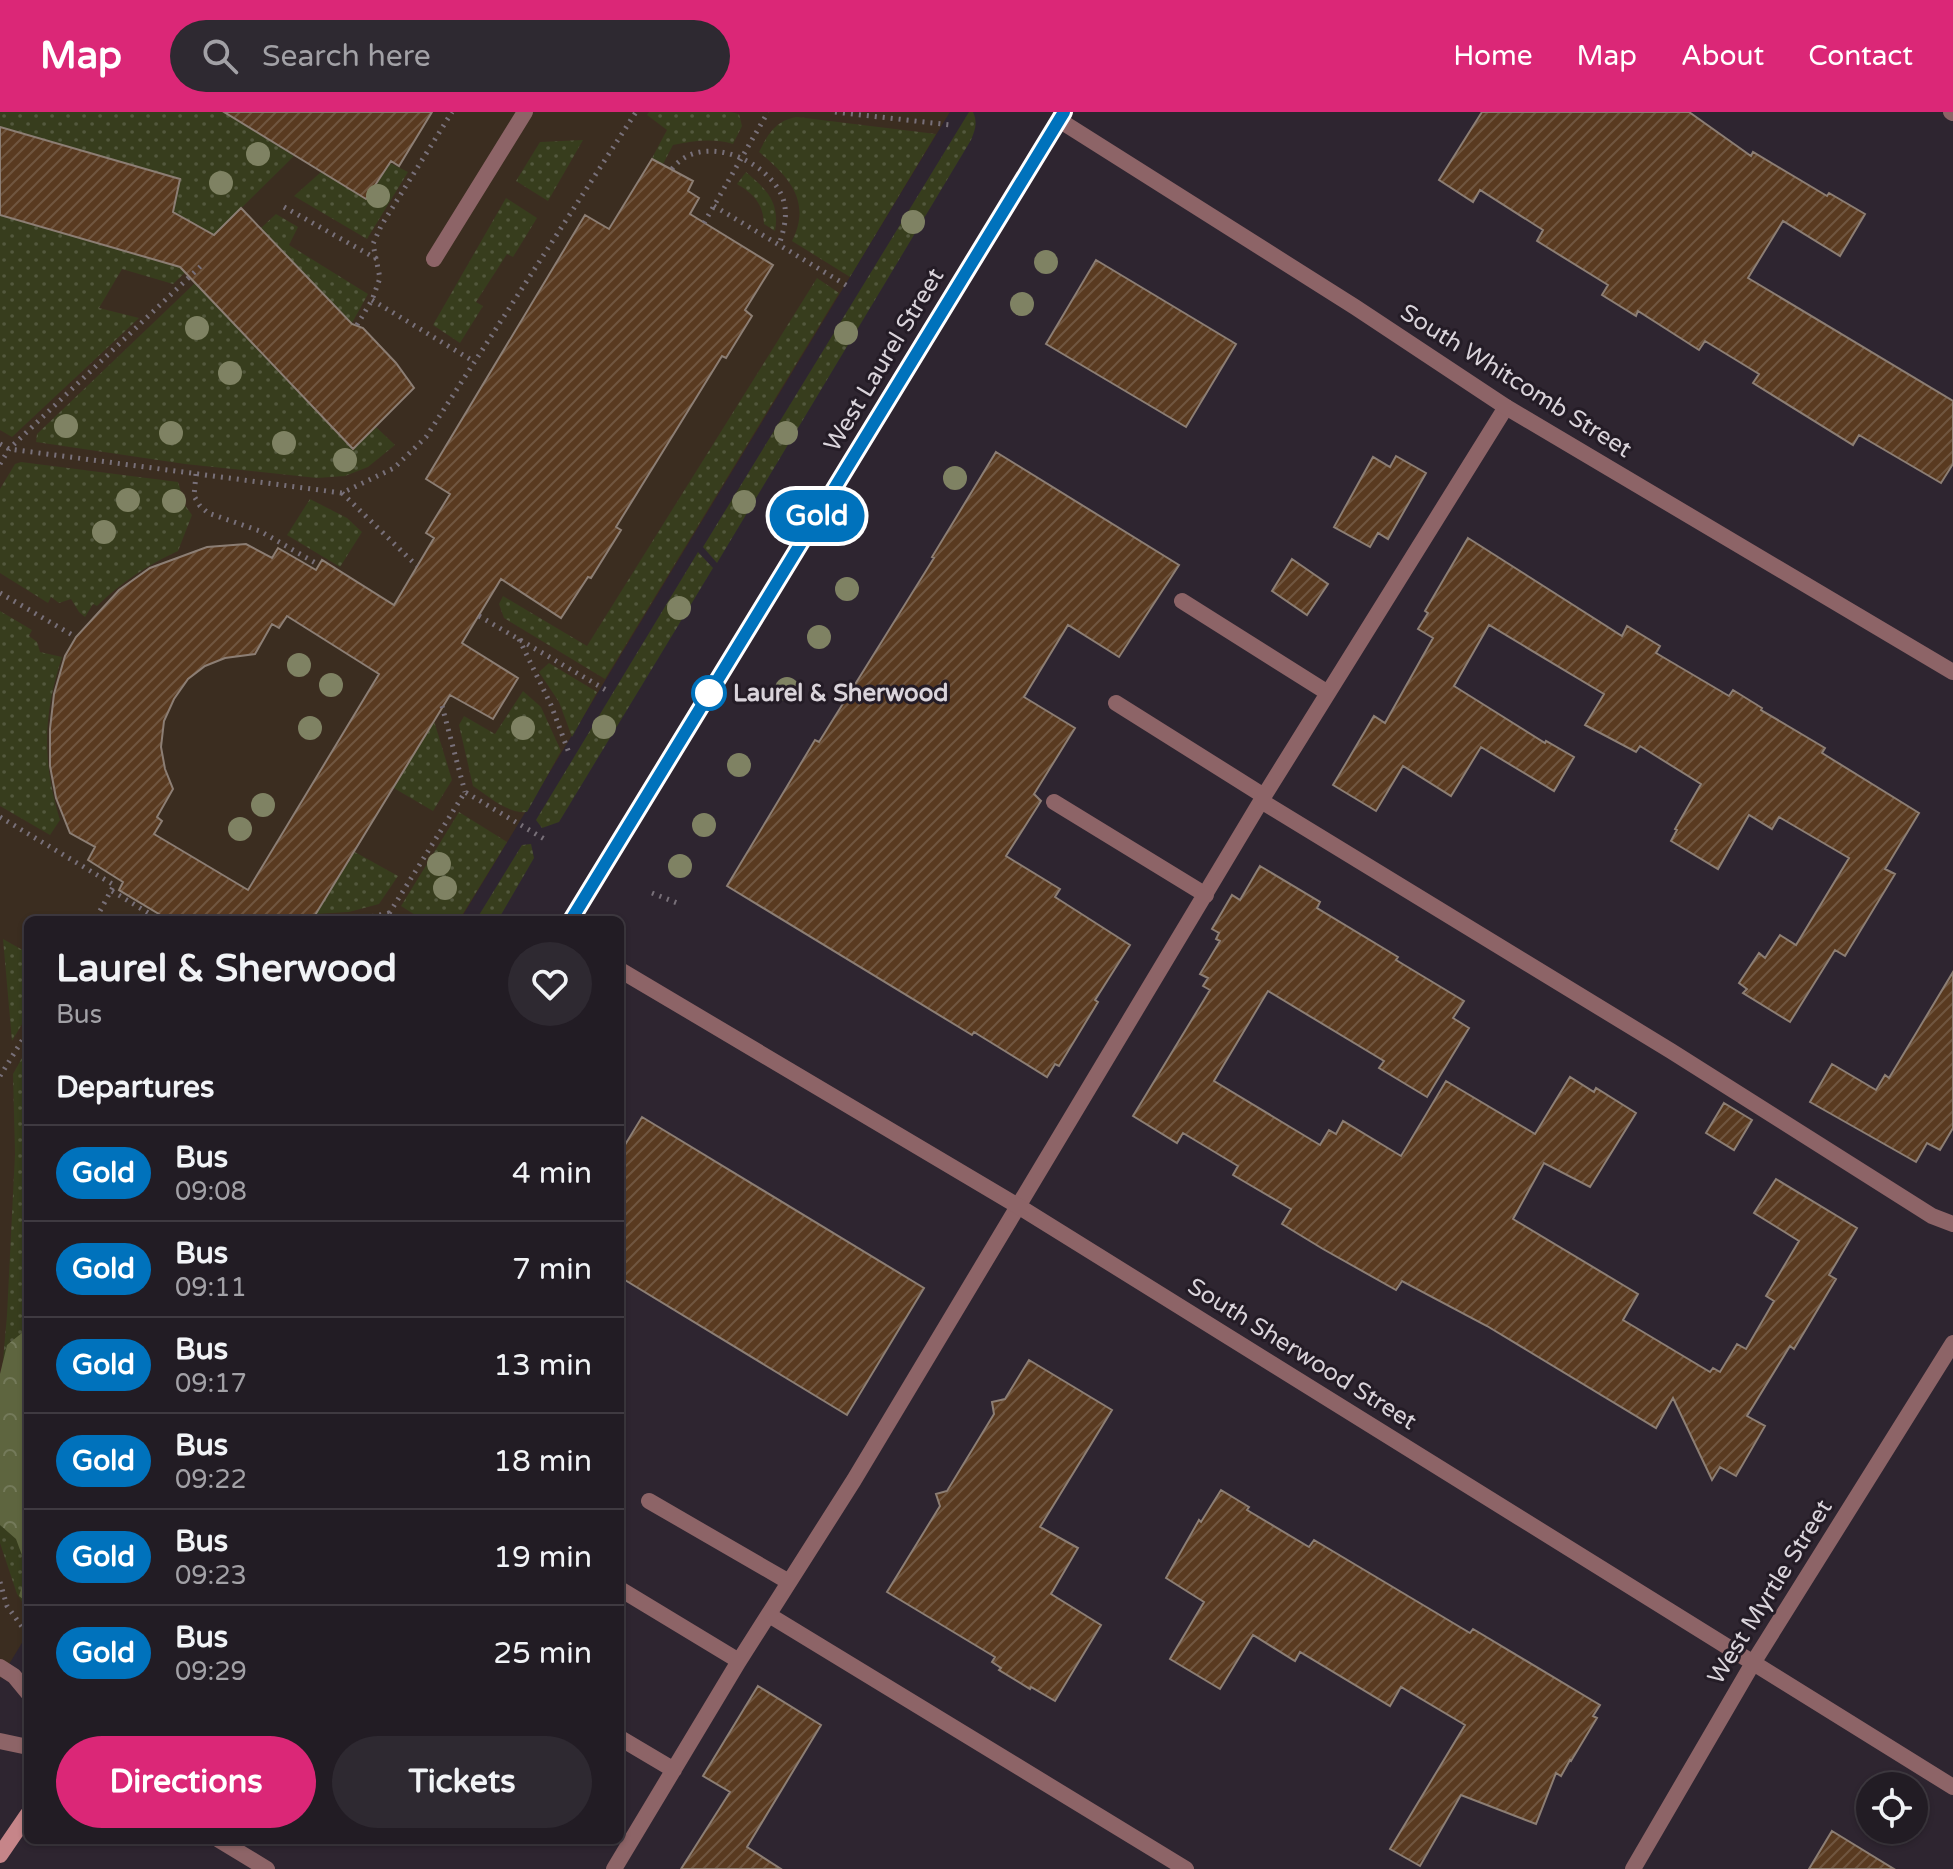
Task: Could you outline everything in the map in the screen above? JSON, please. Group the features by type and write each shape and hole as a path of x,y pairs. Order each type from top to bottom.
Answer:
{"main road":[{"name":"West Laurel Street","path":"573,916 1056,115"},
{"path":"0,1855 24,1820"}],"street":[{"path":"434,259 525,112"},
{"name":"South Whitcomb Street","path":"1056,115 1506,407 1953,672"},
{"path":"614,1869 1263,798 1506,407"},
{"path":"1182,601 1328,693"},
{"path":"1116,703 1932,1216 1953,1224"},
{"path":"1054,802 1206,895"},
{"name":"South Sherwood Street","path":"624,972 1018,1206 1953,1787"},
{"name":"West Myrtle Street","path":"1633,1869 1753,1663 1953,1343"},
{"path":"649,1501 789,1582"},
{"path":"624,1591 739,1661"},
{"path":"769,1615 1186,1869"},
{"path":"0,1667 14,1676 24,1688"},
{"path":"624,1740 674,1770"},
{"path":"0,1741 24,1746"},
{"path":"226,1844 267,1869"}],"path":[{"path":"357,325 372,300 380,278 373,244 381,226 452,112"},
{"path":"0,444 9,449 342,493 394,468 426,437 636,112"},
{"path":"704,223 768,112"},
{"path":"835,112 951,125"},
{"path":"672,169 680,158 696,151 718,150 741,158 768,176 782,196 786,218 779,245"},
{"path":"714,206 851,288"},
{"path":"284,207 378,260"},
{"path":"0,464 9,449 204,263"},
{"path":"372,300 473,361"},
{"path":"196,474 194,496 208,513 260,531 319,565"},
{"path":"342,493 417,566"},
{"path":"0,593 76,637"},
{"path":"479,616 606,690"},
{"path":"518,638 551,705 569,753"},
{"path":"442,706 465,792 546,840"},
{"path":"387,916 465,792"},
{"path":"0,817 114,885 97,916"},
{"path":"112,891 153,916"},
{"path":"652,893 677,903"},
{"path":"375,916 389,913 394,916"},
{"path":"0,1076 24,1037"},
{"path":"0,1582 7,1606 24,1629"}],"shaded area":[{"path":"0,112 950,112 462,916 24,916 24,1640 0,1679"}],"green space":[{"path":"0,112 244,112 239,121 294,156 214,235 173,212 179,179 0,127"},
{"path":"649,112 730,112 739,114 742,126 733,144 696,141 673,145 663,164 652,158 667,130 647,115"},
{"path":"969,112 973,112 976,123 971,140 717,563 703,547"},
{"path":"797,117 936,134 850,277 792,241 800,214 794,191 780,171 759,152 774,129 783,121"},
{"path":"583,140 548,201 516,181 540,142"},
{"path":"390,163 408,172 367,239 294,196 321,172 366,199"},
{"path":"746,172 774,204 775,231 764,224 756,200 737,184"},
{"path":"506,198 537,218 513,257 507,254 476,302 483,306 460,343 433,325"},
{"path":"276,214 298,227 289,245 368,294 352,323 261,228"},
{"path":"0,215 194,264 173,284 122,269 99,308 139,318 12,437 0,430"},
{"path":"817,278 839,293 605,679 504,618 499,604 503,596 587,646"},
{"path":"195,283 353,449 376,427 395,445 368,467 345,476 317,478 185,464 36,442 37,434"},
{"path":"21,462 178,482 185,505 192,515 178,551 135,575 97,606 93,604 85,617 71,599 59,603 51,597 48,603 0,573 0,489 15,464"},
{"path":"310,499 347,518 362,532 340,567 287,535"},
{"path":"698,552 713,568 559,822 542,828 536,820"},
{"path":"0,611 32,630 29,636 37,642 40,652 62,657 48,719 50,778 60,820 50,835 0,806"},
{"path":"549,663 597,692 572,737 559,702 539,672"},
{"path":"523,691 541,707 561,751 527,812 506,807 473,786 459,725 464,716 495,734"},
{"path":"434,721 452,780 433,811 392,787"},
{"path":"459,812 507,842 461,916 417,916 401,906"},
{"path":"531,844 534,858 500,916 478,916 522,845"},
{"path":"353,851 398,876 379,904 349,912 315,914"},
{"path":"3,939 24,951 24,1021 12,1041"},
{"path":"24,1054 24,1605 17,1594 0,1543 0,1394 15,1154 13,1074"},
{"path":"24,1331 24,1561 16,1539 0,1525 0,1374 7,1345"},
{"path":"24,1579 24,1600 19,1596"}],"building":[{"path":"224,112 432,112 399,166 391,161 366,199"},
{"path":"1482,112 1689,112 1751,156 1753,152 1827,196 1829,193 1865,214 1840,256 1783,221 1748,278 1953,401 1953,464 1941,483 1859,435 1853,445 1753,383 1759,374 1705,341 1699,350 1638,311 1636,316 1602,295 1608,285 1537,241 1543,230 1480,190 1473,202 1439,180"},
{"path":"0,127 180,179 173,212 214,235 241,208 352,324 363,328 396,363 414,388 353,449 180,267 0,215"},
{"path":"652,159 693,181 688,191 699,198 690,214 773,265 745,310 752,316 726,358 722,356 616,527 621,530 591,578 588,577 561,618 501,579 462,643 518,678 493,719 450,695 314,916 162,916 119,890 123,882 88,860 95,847 70,833 56,798 50,766 54,694 65,656 76,637 119,590 150,568 207,547 246,544 272,558 278,548 316,570 322,560 394,605 434,538 426,533 450,494 426,479 585,215 609,229","holes":["287,616 379,674 248,890 154,834 162,821 157,817 173,789 161,747 164,721 188,679 205,666 225,658 255,654 272,624 279,628"]},
{"path":"1096,260 1236,344 1186,427 1046,344"},
{"path":"996,452 1179,565 1119,657 1068,625 1024,697 1075,728 1034,794 1041,801 1006,856 1060,889 1055,897 1130,945 1059,1066 1055,1064 1047,1077 727,886 815,740 819,742 934,558"},
{"path":"1396,456 1426,473 1388,539 1378,533 1370,547 1334,527 1373,457 1390,467"},
{"path":"1468,538 1622,636 1627,626 1660,646 1656,653 1729,696 1733,690 1825,748 1822,753 1919,813 1885,869 1895,874 1845,956 1835,950 1790,1022 1743,993 1747,989 1739,983 1759,953 1765,958 1780,935 1796,945 1849,858 1779,817 1772,829 1749,815 1718,869 1671,841 1701,784 1640,746 1636,752 1585,725 1604,694 1489,625 1454,686 1545,743 1574,757 1554,791 1481,747 1451,796 1403,766 1376,811 1333,785 1374,716 1385,723 1433,638 1418,629 1428,613 1425,611"},
{"path":"1292,559 1328,584 1307,615 1272,591"},
{"path":"1260,866 1320,902 1317,908 1464,1001 1453,1018 1469,1028 1427,1097 1379,1068 1384,1061 1268,991 1214,1081 1320,1145 1329,1130 1336,1134 1343,1121 1401,1156 1446,1081 1535,1134 1570,1077 1594,1092 1596,1088 1636,1113 1590,1187 1544,1163 1513,1219 1638,1294 1623,1320 1710,1372 1713,1368 1720,1372 1737,1344 1746,1349 1774,1301 1766,1296 1799,1241 1754,1213 1776,1179 1857,1228 1829,1275 1836,1279 1794,1349 1790,1346 1747,1416 1765,1426 1736,1476 1720,1467 1712,1480 1673,1398 1656,1428 1487,1326 1402,1281 1396,1290 1323,1249 1282,1224 1291,1209 1233,1175 1238,1166 1183,1133 1177,1143 1133,1116 1210,990 1203,986 1208,978 1200,974 1220,941 1216,939 1219,933 1212,929 1232,895 1240,900"},
{"path":"1953,972 1953,1128 1940,1150 1927,1143 1916,1162 1810,1102 1832,1064 1876,1090 1885,1075 1889,1078"},
{"path":"1724,1103 1752,1120 1734,1150 1706,1133"},
{"path":"642,1117 924,1288 847,1415 624,1279 624,1146"},
{"path":"1029,1360 1112,1410 1040,1527 1078,1548 1051,1594 1101,1625 1055,1701 999,1670 1001,1668 992,1662 995,1657 887,1592 940,1506 936,1494 947,1491 994,1414 992,1402 1005,1399"},
{"path":"1221,1490 1249,1507 1247,1510 1309,1547 1314,1540 1470,1633 1473,1629 1600,1705 1593,1716 1597,1718 1571,1761 1561,1776 1556,1773 1536,1824 1461,1795 1420,1866 1390,1849 1465,1725 1401,1687 1390,1706 1300,1652 1295,1661 1253,1635 1220,1689 1170,1659 1204,1602 1166,1578 1199,1520 1201,1522"},
{"path":"758,1686 821,1725 747,1847 781,1869 681,1869 730,1792 703,1776"},
{"path":"1832,1831 1894,1869 1809,1869"}],"bus line":[{"name":"Gold","path":"573,916 1064,112"}],"place":[{"name":"Laurel & Sherwood","path":"709,693"}]}
